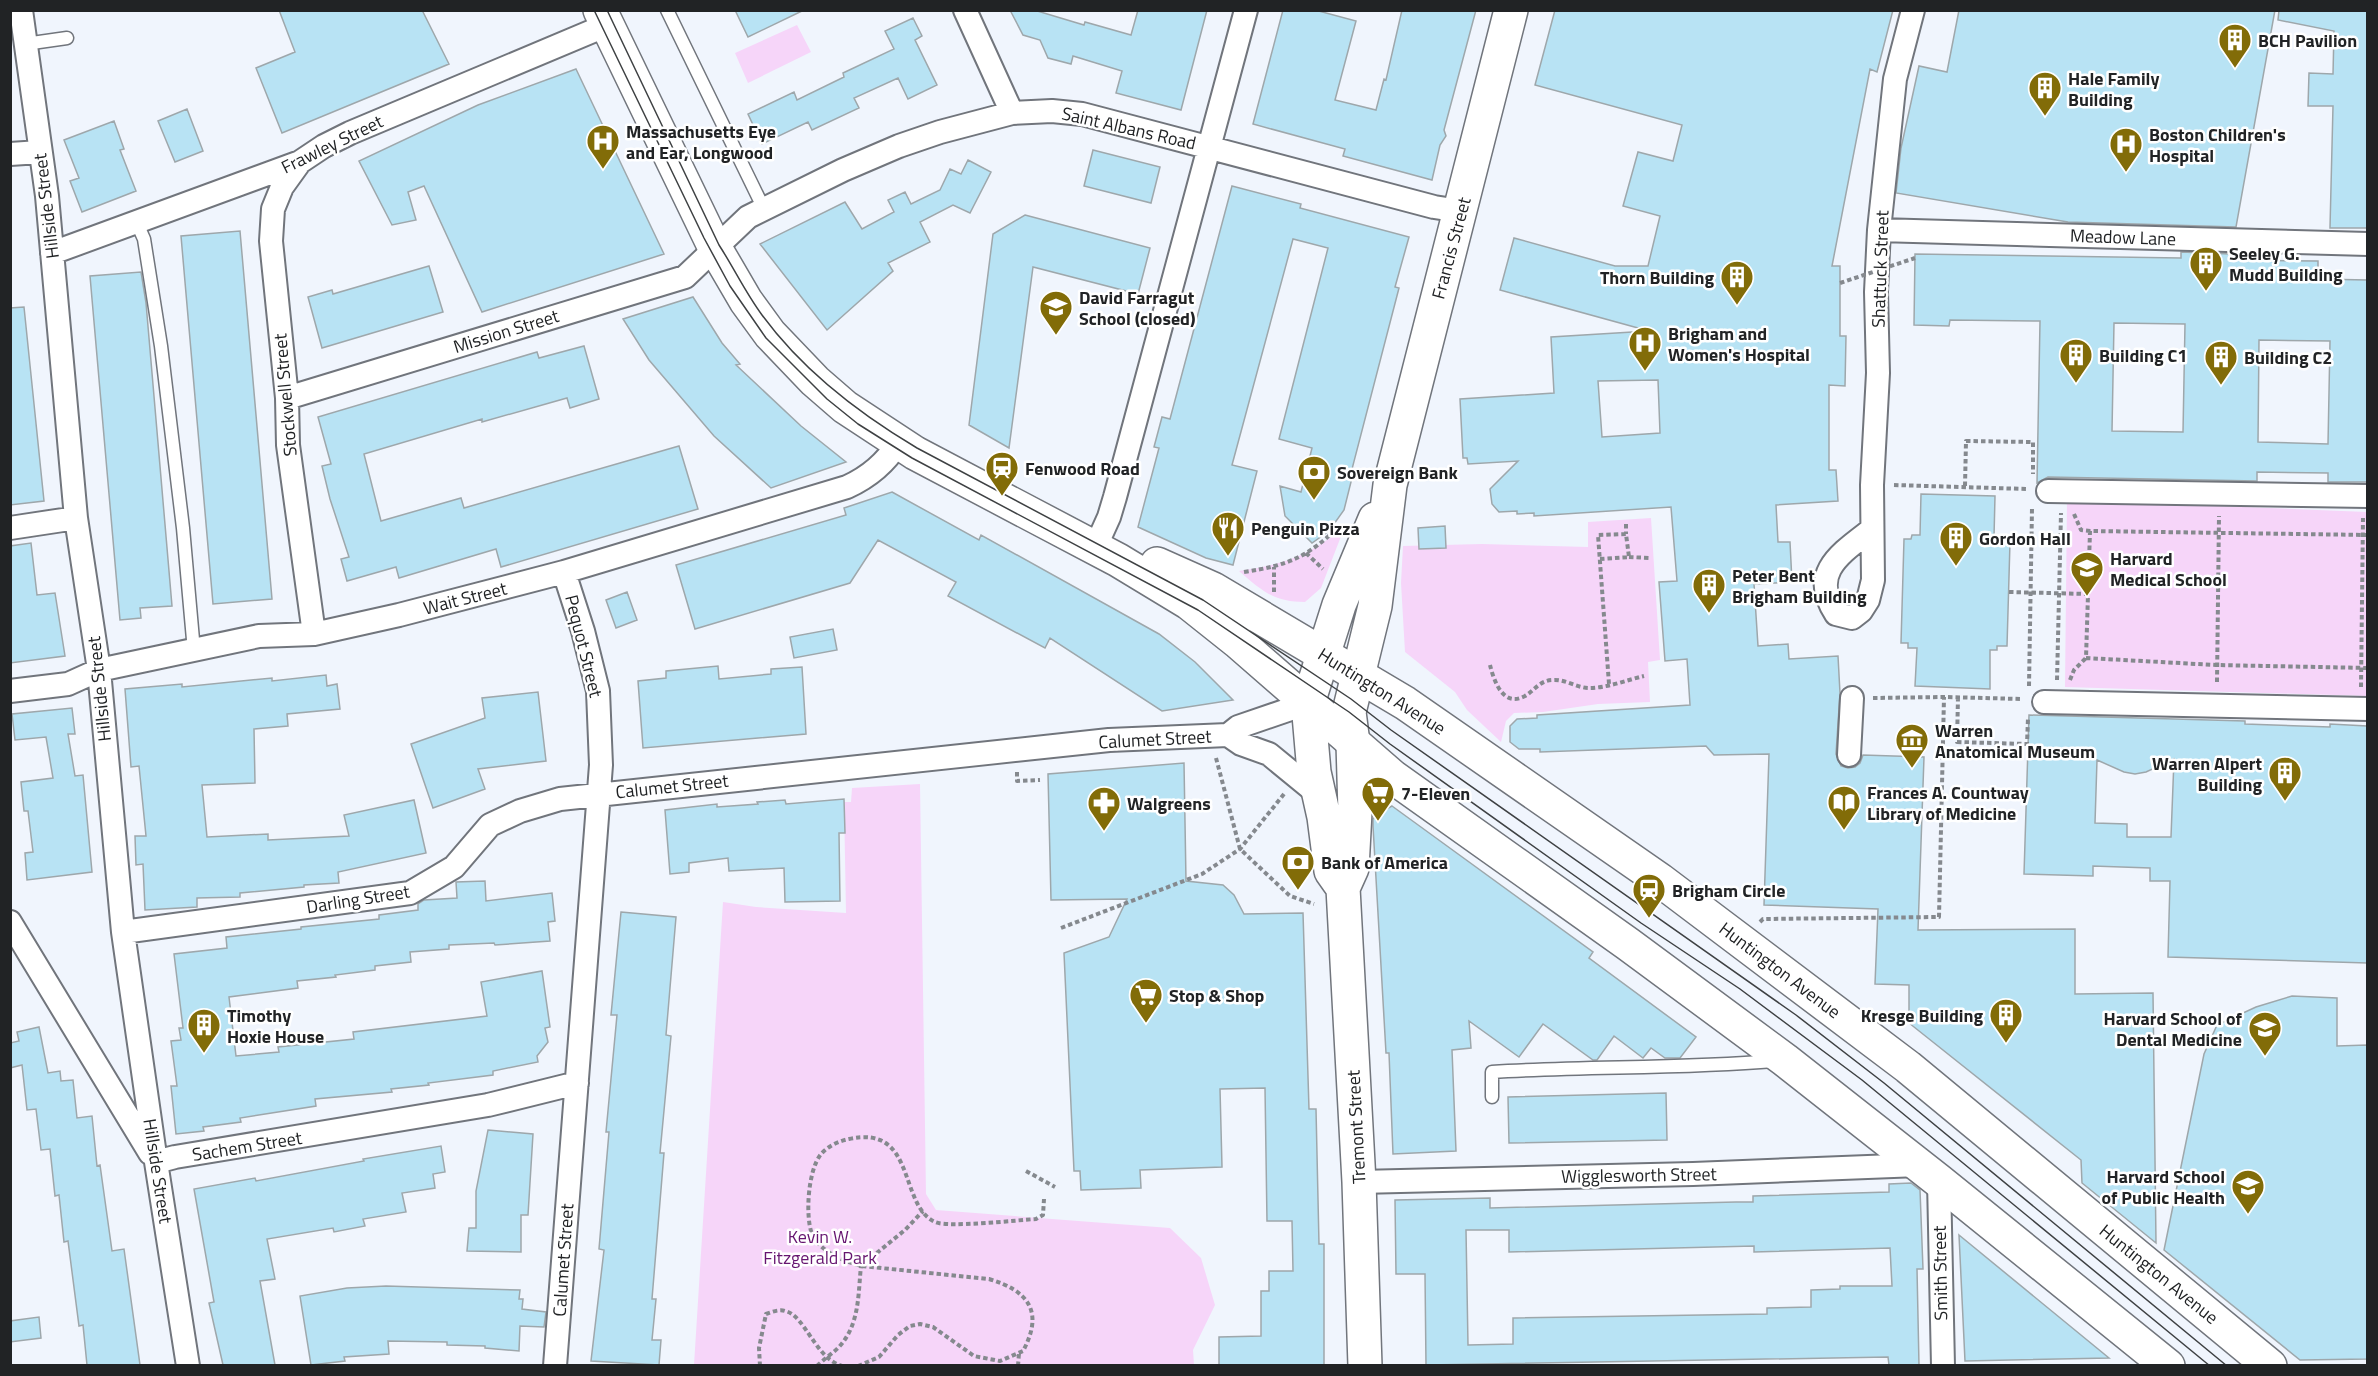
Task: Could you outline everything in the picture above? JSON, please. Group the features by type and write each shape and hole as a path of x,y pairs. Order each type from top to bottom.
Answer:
{"main road":[{"name":"Francis Street","path":"1353,743 1349,712 1376,606 1390,485 1511,10"},
{"name":"Huntington Avenue","path":"604,18 715,248 746,301 784,350 830,395 898,443 1095,548 1189,603 1238,642 1393,777 1628,944 1785,1060 2168,1365"},
{"name":"Francis Street","path":"1308,703 1343,594 1390,485"},
{"name":"Huntington Avenue","path":"1095,548 1164,565 1213,589 1405,703 1652,874 1908,1067 2270,1365"},
{"name":"Tremont Street","path":"1308,703 1314,772 1320,795 1331,871 1343,888"},
{"name":"Tremont Street","path":"1353,743 1355,812 1352,868 1343,888 1359,1182 1365,1365"}],"street":[{"name":"Hillside Street","path":"21,10 47,196 76,518 99,670 123,933 188,1365"},
{"path":"965,10 1012,113"},
{"path":"1095,548 1115,497 1246,10"},
{"name":"Shattuck Street","path":"1871,530 1878,374 1876,292 1879,230 1895,79 1913,10"},
{"name":"Frawley Street","path":"52,253 300,162 351,132 604,18"},
{"name":"Saint Albans Road","path":"715,248 748,217 852,166 899,146 940,132 1012,113 1052,111 1082,114 1434,207 1460,211"},
{"path":"10,154 40,152"},
{"name":"Stockwell Street","path":"300,162 282,187 273,208 271,241 287,398 288,445 314,634"},
{"name":"Meadow Lane","path":"1879,230 2367,244"},
{"name":"Mission Street","path":"287,398 685,277 715,248"},
{"name":"Wait Street","path":"10,691 68,684 99,670 259,636 314,634 484,594 564,572 847,487 871,475 888,458 898,443"},
{"path":"2047,493 2366,496"},
{"path":"10,528 76,518"},
{"name":"Pequot Street","path":"564,572 583,631 598,691 600,794"},
{"path":"1850,755 1852,698"},
{"path":"2037,700 2364,709"},
{"name":"Calumet Street","path":"555,1365 600,794 1109,740 1228,735 1238,727 1308,703"},
{"path":"1228,735 1241,744 1269,754 1320,795"},
{"name":"Darling Street","path":"123,933 410,894 454,867 490,825 520,811 560,799 600,794"},
{"path":"10,922 156,1162"},
{"name":"Sachem Street","path":"156,1162 488,1106 577,1083"},
{"name":"Wigglesworth Street","path":"1359,1182 1693,1174 1929,1173"},
{"name":"Smith Street","path":"1929,1173 1942,1365"}],"lane":[{"path":"667,10 764,209"},
{"path":"25,44 67,38"},
{"path":"136,221 144,239 161,346 183,528 194,651"},
{"path":"1492,1097 1492,1072 1565,1068 1656,1068 1785,1060"}],"path":[{"path":"1840,283 1915,258"},
{"path":"1958,698 1957,742 2027,744 2059,593 2047,493 2033,442 1966,441 1965,486"},
{"path":"1872,485 1965,486 2047,493 2075,518 2081,530 2090,531 2365,535"},
{"path":"2037,700 2031,593 2047,493"},
{"path":"2217,705 2219,494"},
{"path":"2364,709 2361,668 2366,496"},
{"path":"1626,524 1629,557"},
{"path":"1244,572 1293,562 1324,541 1342,525"},
{"path":"2070,678 2074,670 2086,658 2090,531"},
{"path":"1609,684 1598,535 1626,534"},
{"path":"1306,553 1329,573"},
{"path":"1600,559 1649,558"},
{"path":"1274,567 1274,595"},
{"path":"2008,592 2088,594"},
{"path":"2086,658 2216,665 2367,668"},
{"path":"1490,665 1499,691 1516,699 1526,696 1545,681 1555,680 1576,687 1591,688 1644,676"},
{"path":"1852,698 1944,697 2037,700"},
{"path":"1757,928 1763,919 1939,917 1944,697"},
{"path":"1215,754 1240,849 1290,896 1314,904"},
{"path":"1017,782 1040,780"},
{"path":"1061,928 1202,874 1240,849 1287,791"},
{"path":"858,1365 879,1358 898,1335 910,1326 920,1324 933,1327 974,1356 1000,1361 1023,1351 1031,1336 1034,1320 1027,1301 1018,1291 989,1279 861,1266 843,1261 828,1250 813,1236 808,1217 813,1171 821,1154 834,1144 850,1139 881,1140 891,1147 897,1157 922,1211 935,1222 952,1224 1036,1219 1043,1215 1044,1199"},
{"path":"1026,1171 1055,1188"},
{"path":"817,1365 839,1347 850,1331 857,1313 861,1266 905,1230 922,1211"},
{"path":"760,1365 759,1348 763,1322 766,1314 776,1311 792,1314 826,1357 842,1365"},
{"path":"1018,1365 1019,1353"}],"green space":[{"path":"797,25 811,52 748,83 735,53"},
{"path":"2067,500 2367,512 2367,696 2065,687"},
{"path":"1651,518 1660,660 1648,662 1650,702 1598,704 1543,712 1514,713 1506,721 1501,742 1467,710 1455,692 1405,652 1401,583 1403,546 1482,544 1588,547 1588,522"},
{"path":"1345,526 1321,588 1305,602 1285,600 1269,594 1239,571 1269,566 1296,557 1320,544"},
{"name":"Kevin W. Fitzgerald Park","path":"920,784 926,1194 936,1210 1170,1228 1201,1258 1215,1305 1193,1350 1194,1365 694,1365 723,902 756,907 846,913 844,802 851,802 852,788"}],"building":[{"path":"279,10 422,10 449,64 282,133 256,68 295,52"},
{"path":"735,10 804,10 748,37"},
{"path":"1010,10 1034,10 1084,25 1085,22 1131,35 1138,10 1207,10 1181,110 1116,93 1122,71 1073,56 1071,64 1048,58 1040,40 1023,35"},
{"path":"1283,10 1315,10 1356,21 1335,100 1376,110 1384,79 1386,80 1402,10 1476,10 1444,130 1446,136 1440,145 1432,180 1343,156 1345,149 1253,124"},
{"path":"1555,10 1893,10 1877,72 1870,69 1832,266 1840,266 1840,336 1846,336 1845,386 1829,385 1829,470 1836,470 1838,501 1776,505 1778,542 1790,542 1792,582 1754,584 1758,646 1788,644 1789,659 1838,656 1840,693 1836,754 1841,766 1855,767 1860,763 1863,755 1924,757 1918,930 2075,929 2075,994 2153,993 2156,1243 2082,1183 2081,1160 1909,1023 1909,985 1875,984 1878,909 1764,905 1769,754 1714,755 1706,746 1540,752 1540,749 1519,749 1510,742 1510,726 1517,719 1537,718 1537,715 1690,705 1687,659 1665,661 1659,582 1677,581 1671,507 1534,516 1534,513 1517,514 1517,511 1499,512 1492,504 1490,489 1518,461 1468,464 1467,458 1463,458 1460,399 1554,393 1551,337 1649,331 1500,290 1514,238 1615,266 1648,266 1660,216 1623,206 1638,152 1673,161 1682,125 1535,85","holes":["1658,380 1660,433 1602,437 1598,381"]},
{"name":"Boston Children's Hospital","path":"1959,10 2275,10 2236,227 2068,222 1896,193 1901,148 1919,66 1947,72"},
{"path":"2279,10 2367,10 2367,228 2330,228 2333,106 2308,106 2309,73 2333,74 2334,31 2278,20"},
{"path":"913,18 922,36 915,40 937,85 908,99 898,78 854,98 859,108 812,130 808,122 762,144 748,114 794,92 797,100 844,77 843,73 894,49 885,31"},
{"path":"576,69 664,254 482,312 424,186 408,192 416,220 392,225 359,161 478,105"},
{"path":"187,109 203,151 175,162 158,121"},
{"path":"114,121 124,149 120,150 136,191 82,212 70,181 79,178 64,140"},
{"path":"1093,150 1160,167 1151,203 1084,186"},
{"path":"968,160 991,172 970,213 953,205 920,222 930,242 888,263 893,271 827,330 760,244 845,202 862,229 894,212 888,200 905,192 911,204 940,190 950,169 961,174"},
{"path":"1232,186 1301,204 1300,208 1409,237 1395,287 1399,288 1352,469 1354,470 1344,510 1329,531 1312,543 1285,516 1280,486 1301,492 1312,448 1279,439 1328,248 1293,239 1232,465 1257,471 1233,565 1206,558 1138,527 1159,448 1154,447 1162,417 1170,419"},
{"path":"1025,215 1150,248 1138,294 1033,267 1009,448 969,425 993,234"},
{"path":"240,231 272,599 213,604 181,236"},
{"path":"2181,252 2231,254 2230,260 2318,261 2318,279 2367,280 2367,482 2328,482 2328,473 2257,472 2257,481 2048,477 2037,483 2040,321 1950,320 1949,326 1914,325 1915,254 2181,258","holes":["2114,323 2185,324 2183,432 2112,431","2259,340 2330,341 2328,444 2258,442"]},
{"path":"429,266 443,312 322,348 308,297 332,290 333,294"},
{"path":"141,272 146,303 172,606 140,608 141,618 120,620 90,276"},
{"path":"693,297 722,343 740,364 736,365 801,426 846,462 771,488 714,436 649,360 623,319"},
{"path":"24,307 44,501 10,505 10,308"},
{"path":"584,346 599,399 570,408 567,398 482,422 482,419 364,454 381,521 461,498 464,508 679,446 698,509 501,567 496,549 399,578 396,567 347,581 341,559 349,557 322,466 331,464 318,417 537,352 539,358"},
{"path":"892,492 979,540 981,535 1159,634 1195,662 1233,700 1162,711 1050,638 1045,648 948,596 956,582 878,540 850,583 695,629 676,565 846,515 844,508"},
{"name":"Gordon Hall","path":"1921,494 1995,496 1994,537 2000,538 2000,542 2010,542 2007,646 1997,646 1997,650 1990,650 1990,689 1915,686 1917,648 1908,648 1908,643 1901,643 1904,539 1911,539 1912,535 1920,535"},
{"path":"1445,526 1446,548 1419,549 1418,528"},
{"path":"31,543 37,595 55,593 65,656 10,663 10,546"},
{"path":"627,592 637,620 616,628 606,600"},
{"path":"833,629 837,650 794,658 790,637"},
{"path":"718,666 719,679 771,674 771,669 802,667 806,734 643,748 638,681 666,678 666,671"},
{"path":"326,675 327,686 337,684 340,709 287,714 288,726 254,729 255,783 202,785 207,837 268,834 268,840 349,836 344,815 414,800 426,853 338,872 339,883 240,893 240,897 197,898 197,907 145,910 143,864 136,865 135,836 146,836 139,766 131,767 125,689 182,684 182,687 272,678 272,681"},
{"path":"538,692 546,761 478,769 485,789 433,808 411,744 485,718 482,698"},
{"path":"72,708 75,734 68,734 75,776 83,775 92,872 27,880 25,853 33,852 28,811 24,811 21,782 53,778 46,737 15,740 12,714"},
{"path":"2029,715 2245,721 2245,724 2330,727 2330,724 2367,726 2367,963 2168,957 2170,881 2150,881 2150,868 2093,866 2093,876 2024,874","holes":["2174,759 2171,837 2127,837 2127,824 2095,823 2097,760 2124,772 2135,774 2146,772"]},
{"path":"1184,763 1186,881 1223,885 1234,895 1244,914 1303,913 1309,1109 1316,1109 1319,1244 1324,1244 1324,1365 1219,1365 1219,1337 1261,1336 1261,1291 1269,1291 1269,1271 1293,1271 1292,1221 1267,1221 1265,1088 1220,1089 1222,1167 1140,1170 1141,1188 1081,1190 1080,1171 1074,1171 1064,953 1109,937 1127,899 1051,900 1048,774"},
{"path":"844,799 845,833 839,833 840,901 785,902 784,868 729,871 728,858 689,863 689,872 670,874 665,810 717,804 717,807 785,800 786,804"},
{"path":"1392,806 1593,952 1589,958 1696,1037 1680,1058 1665,1058 1651,1048 1643,1058 1614,1036 1597,1060 1593,1060 1543,1024 1519,1057 1469,1021 1471,1048 1452,1050 1456,1151 1393,1154 1389,1053 1386,1053 1373,826 1373,819 1377,814"},
{"path":"485,881 486,901 552,893 555,921 548,922 550,941 495,945 494,943 449,945 449,949 410,952 411,962 375,966 375,970 335,975 336,977 297,981 298,988 229,997 236,1056 279,1052 278,1047 354,1039 353,1032 487,1016 481,982 542,971 550,1027 545,1028 548,1042 537,1056 538,1062 493,1071 493,1075 391,1089 392,1092 315,1099 316,1106 240,1118 241,1122 203,1127 204,1131 176,1134 171,1086 177,1086 171,1041 181,1040 179,1028 183,1028 174,954 227,948 226,937 379,919 379,915 418,910 418,904 424,900 457,898 456,882"},
{"path":"621,912 676,917 666,1035 671,1036 660,1153 664,1153 652,1299 656,1299 652,1340 661,1340 659,1365 591,1361 604,1250 599,1249 609,1132 606,1132 617,1015 611,1015"},
{"name":"Harvard School of Public Health","path":"2292,996 2337,998 2337,1046 2367,1045 2367,1359 2300,1360 2164,1250 2204,1054 2217,1025 2256,1007"},
{"path":"39,1027 48,1073 60,1071 61,1081 73,1080 77,1118 92,1116 97,1166 100,1165 112,1251 124,1249 140,1365 87,1365 83,1325 79,1326 68,1241 64,1242 59,1195 55,1196 50,1149 41,1150 36,1109 27,1110 22,1065 10,1068 10,1043 19,1041 17,1032"},
{"path":"1666,1093 1667,1140 1509,1143 1508,1097"},
{"path":"488,1130 533,1134 528,1215 521,1215 521,1252 467,1251 469,1228 476,1228 476,1191"},
{"path":"441,1146 445,1172 433,1174 435,1188 402,1193 406,1212 363,1219 365,1226 334,1232 333,1228 267,1239 275,1279 260,1281 275,1365 223,1365 209,1303 214,1302 194,1189 255,1178 256,1181"},
{"path":"1911,1183 1920,1190 1923,1269 1917,1269 1919,1365 1889,1365 1888,1357 1426,1365 1425,1274 1396,1274 1395,1200 1490,1198 1490,1208 1753,1202 1753,1196 1889,1192 1889,1184","holes":["1466,1230 1509,1230 1509,1252 1754,1246 1754,1252 1890,1248 1892,1286 1840,1286 1840,1289 1811,1290 1811,1307 1767,1308 1767,1314 1513,1318 1513,1344 1468,1345"]},
{"path":"1959,1235 2109,1358 1965,1361"},
{"path":"386,1286 520,1290 519,1299 523,1299 522,1309 546,1312 544,1327 520,1326 519,1351 485,1348 485,1346 447,1345 447,1342 388,1341 389,1354 344,1357 345,1361 311,1365 300,1296 347,1288"},
{"path":"39,1317 41,1338 10,1342 10,1321"}],"tram line":[{"path":"594,10 704,238 730,286 766,338 827,399 858,424 912,458 1198,610 1349,712 1390,744 1641,923 1740,989 1862,1080 2210,1366"},
{"path":"607,10 719,245 745,289 778,335 833,389 874,420 917,448 1203,600 1351,699 1391,730 1796,1015 1884,1083 2227,1366"}],"place":[{"name":"BCH Pavilion","path":"2235,69"},
{"name":"Hale Family Building","path":"2045,117"},
{"name":"Massachusetts Eye and Ear, Longwood","path":"603,170"},
{"name":"Boston Children's Hospital","path":"2126,173"},
{"name":"Seeley G. Mudd Building","path":"2206,292"},
{"name":"Thorn Building","path":"1737,306"},
{"name":"David Farragut School (closed)","path":"1056,336"},
{"name":"Brigham and Women's Hospital","path":"1645,372"},
{"name":"Building C1","path":"2076,384"},
{"name":"Building C2","path":"2221,386"},
{"name":"Fenwood Road","path":"1002,497"},
{"name":"Sovereign Bank","path":"1314,501"},
{"name":"Penguin Pizza","path":"1228,557"},
{"name":"Gordon Hall","path":"1956,567"},
{"name":"Harvard Medical School","path":"2087,597"},
{"name":"Peter Bent Brigham Building","path":"1709,614"},
{"name":"Warren Anatomical Museum","path":"1912,769"},
{"name":"Warren Alpert Building","path":"2285,802"},
{"name":"7-Eleven","path":"1378,822"},
{"name":"Frances A. Countway Library of Medicine","path":"1844,831"},
{"name":"Walgreens","path":"1104,832"},
{"name":"Bank of America","path":"1298,891"},
{"name":"Brigham Circle","path":"1649,919"},
{"name":"Stop & Shop","path":"1146,1024"},
{"name":"Kresge Building","path":"2006,1044"},
{"name":"Timothy Hoxie House","path":"204,1054"},
{"name":"Harvard School of Dental Medicine","path":"2265,1057"},
{"name":"Harvard School of Public Health","path":"2248,1215"}]}
